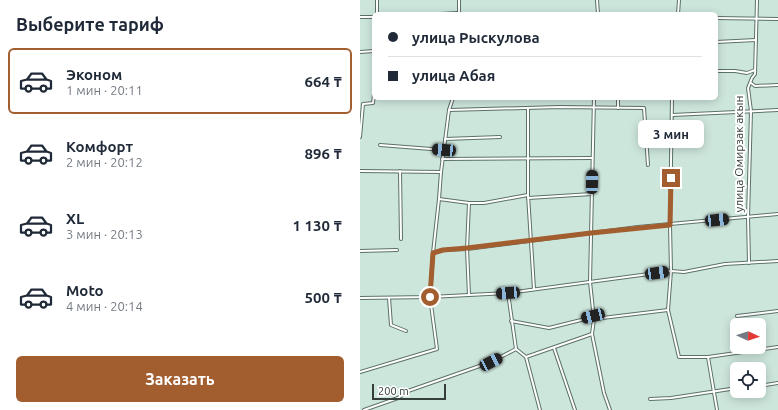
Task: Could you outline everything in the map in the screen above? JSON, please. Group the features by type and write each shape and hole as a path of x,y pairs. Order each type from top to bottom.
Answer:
{"street":[{"path":"376,12 377,0"},
{"path":"459,0 459,12"},
{"path":"597,0 598,12"},
{"path":"678,12 679,0"},
{"name":"улица Омирзак акын","path":"749,263 748,217 751,111 748,88 755,74 758,0"},
{"path":"360,17 372,17"},
{"path":"718,18 778,19"},
{"path":"718,42 756,40"},
{"path":"360,52 372,52"},
{"path":"718,71 747,73 755,70"},
{"path":"750,83 755,86 778,84"},
{"path":"360,137 362,104 373,103 373,100"},
{"path":"360,372 437,349 430,297 442,159 449,110 452,100"},
{"path":"594,100 590,282 593,318 592,334 604,393 610,410"},
{"path":"618,100 618,108"},
{"path":"672,100 670,225 671,271 668,310 679,357 708,357 778,347"},
{"path":"528,108 528,198 534,289"},
{"path":"449,110 644,108 648,166"},
{"path":"672,115 778,110"},
{"path":"445,139 500,137"},
{"path":"380,145 444,150"},
{"path":"442,159 592,158"},
{"path":"360,171 441,172"},
{"path":"400,171 401,239"},
{"path":"528,198 592,194"},
{"path":"439,199 468,203 484,203 528,195"},
{"path":"468,203 467,248 469,295"},
{"path":"433,253 443,250 591,233 778,214"},
{"path":"360,251 397,250"},
{"path":"360,298 430,297 508,293 671,271 684,272 725,264 778,261"},
{"path":"508,293 516,349 526,357 540,410"},
{"path":"389,298 391,325 406,331"},
{"path":"511,321 549,328 593,318 668,310"},
{"path":"737,316 778,312"},
{"path":"526,357 592,334"},
{"path":"554,348 575,410"},
{"path":"364,410 398,398 408,391 491,362 516,349"},
{"path":"708,357 717,410"},
{"path":"766,385 778,383"},
{"path":"650,399 671,398 730,389"}],"route":[{"path":"430,297 433,253 443,250 670,225 671,178"}]}
